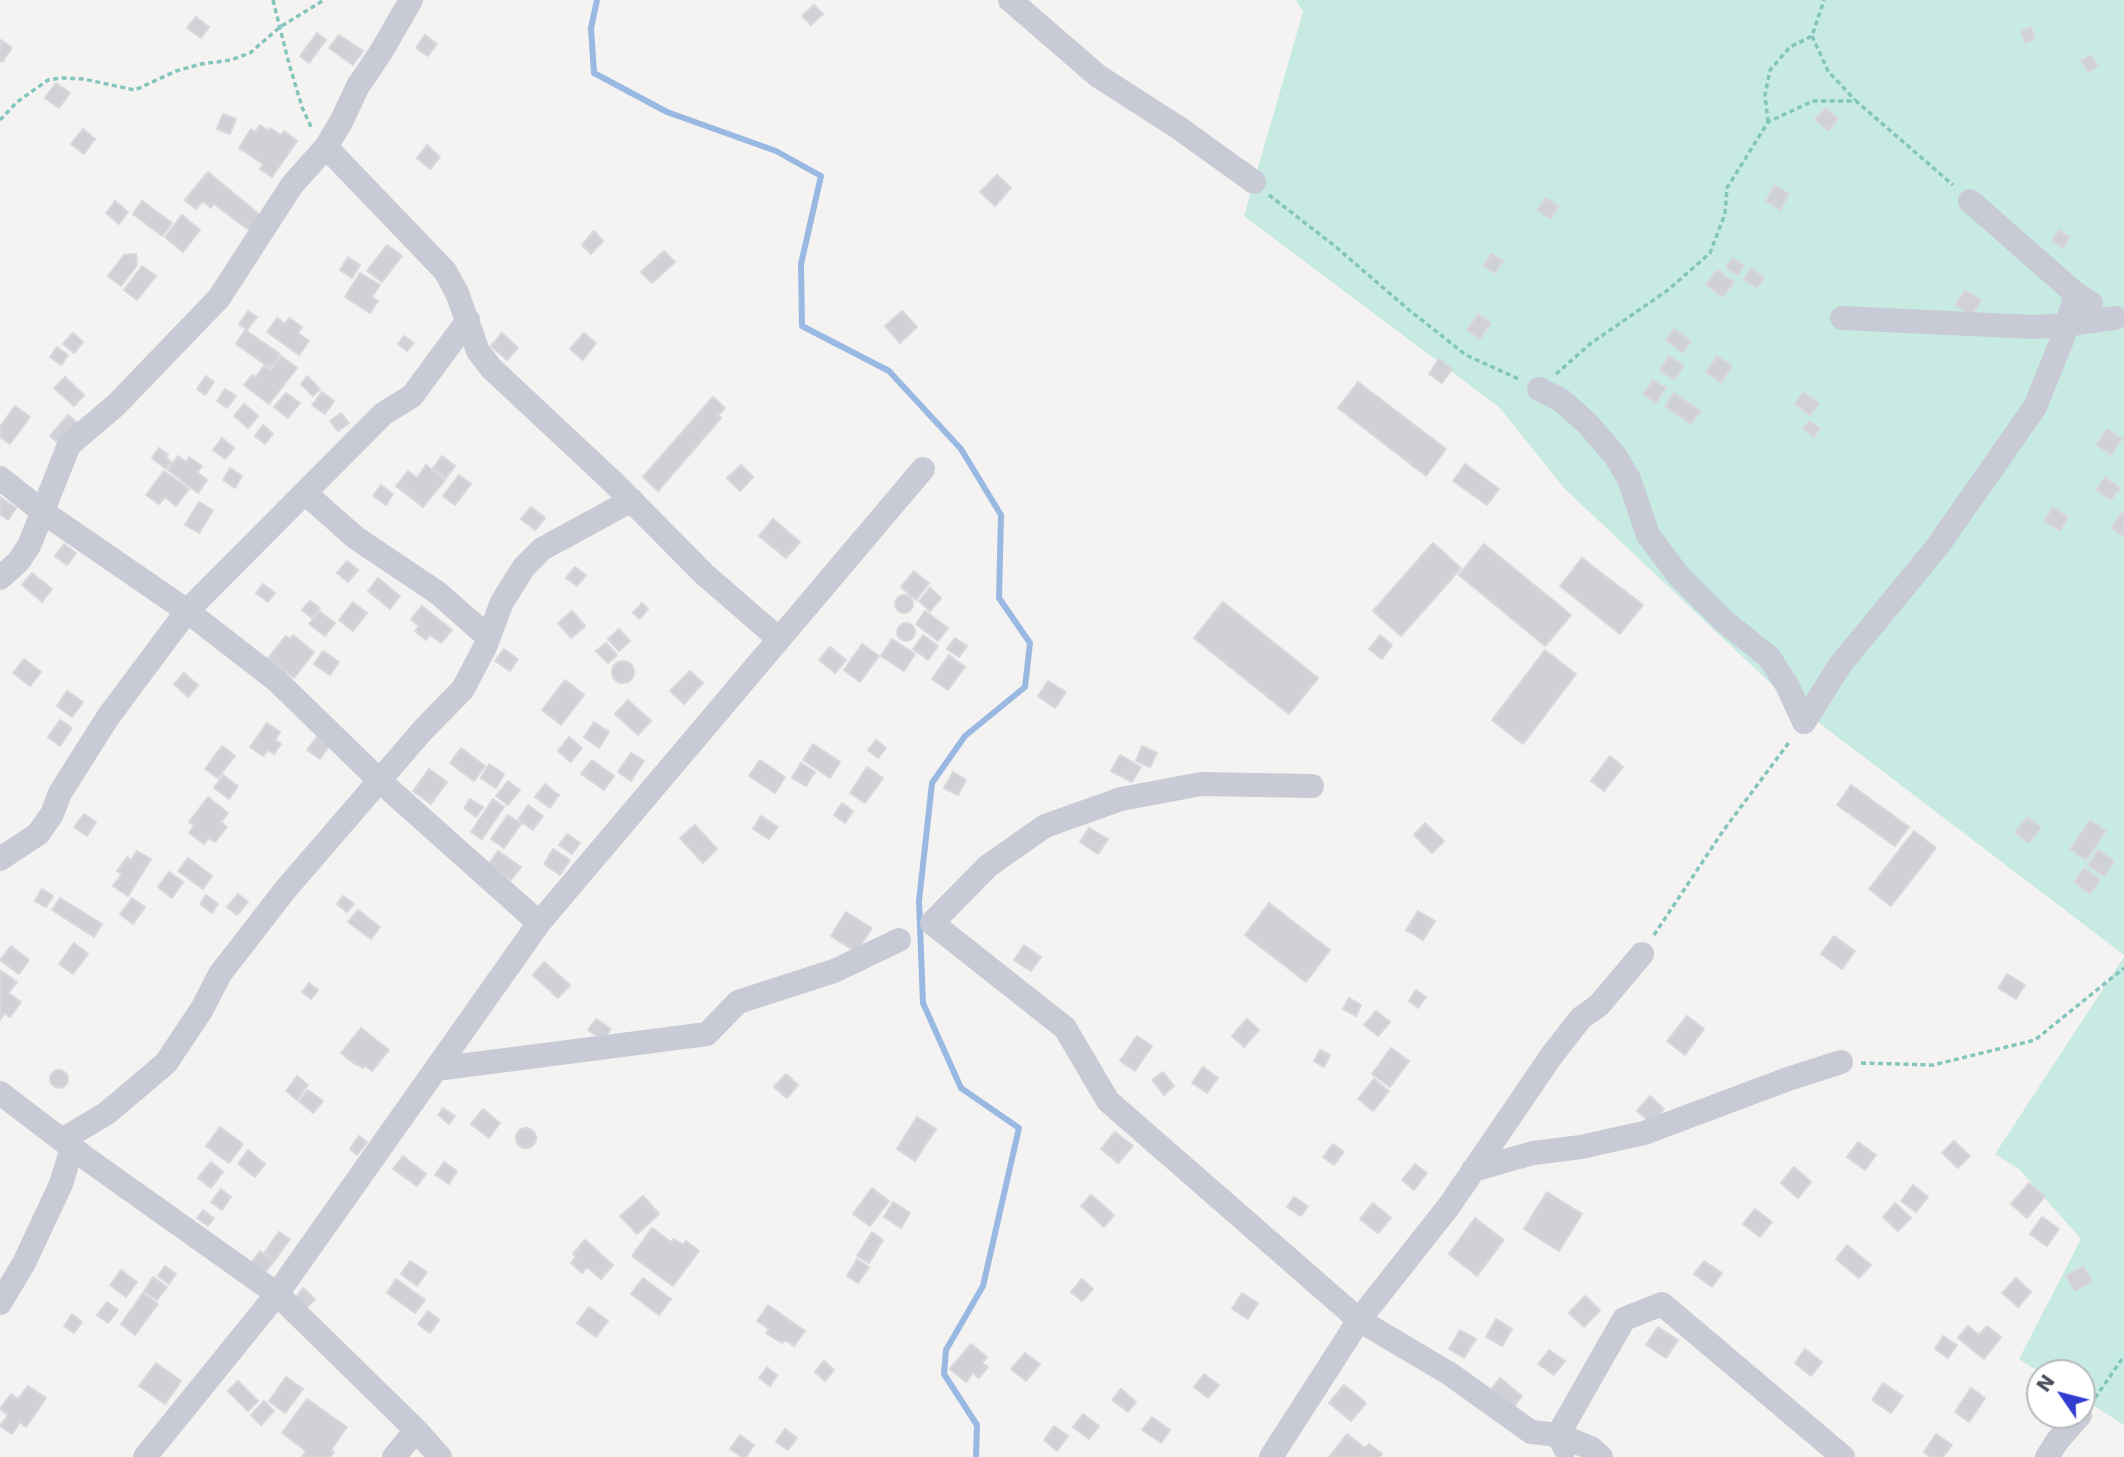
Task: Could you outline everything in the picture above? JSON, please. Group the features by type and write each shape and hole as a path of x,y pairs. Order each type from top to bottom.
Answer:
{"street":[{"path":"0,578 24,555 69,445 116,405 219,298 292,185 326,147 358,86 382,52 411,0"},
{"path":"1010,0 1098,76 1179,128 1254,182"},
{"path":"326,147 445,271 457,293 478,351 491,368 632,500 704,573 779,639"},
{"path":"1970,201 2077,294 2120,321"},
{"path":"1804,722 1840,665 1937,547 2035,407 2077,294"},
{"path":"1842,318 1960,325 2067,326 2120,321"},
{"path":"0,859 38,834 108,717 187,611 383,414 412,397 468,320"},
{"path":"1539,389 1561,400 1588,424 1616,457 1629,479 1648,535 1688,584 1724,621 1769,657 1787,685 1804,722"},
{"path":"145,1457 277,1294 539,923 923,469"},
{"path":"0,478 43,512 187,611 276,680 380,781 539,923"},
{"path":"305,493 356,538 439,593 488,637"},
{"path":"0,1303 24,1263 56,1195 67,1144 166,1063 202,1009 220,974 285,890 423,730 463,689 502,602 524,567 542,549 632,500"},
{"path":"1312,786 1201,784 1121,799 1045,826 988,866 932,923 1065,1028 1108,1101 1359,1320 1450,1374 1531,1432 1563,1446 1591,1448 1601,1457"},
{"path":"436,1069 707,1034 738,1002 834,971 899,940"},
{"path":"1271,1457 1359,1320 1449,1206 1552,1055 1581,1018 1599,1005 1642,954"},
{"path":"1473,1170 1534,1153 1581,1147 1644,1133 1841,1062"},
{"path":"0,1093 277,1294 416,1430 440,1457"},
{"path":"1563,1446 1624,1319 1662,1304 1843,1457"},
{"path":"2047,1457 2068,1429"},
{"path":"394,1457 416,1430"}],"path":[{"path":"274,0 302,107 310,127 326,147"},
{"path":"0,120 17,102 48,80 83,79 135,90 176,71 250,54 280,27 324,0"},
{"path":"1768,122 1765,95 1770,70 1790,47 1811,36 1824,0"},
{"path":"1811,36 1828,71 1856,101 1970,201"},
{"path":"1254,182 1466,355 1539,389 1590,344 1668,290 1710,253 1725,214 1727,188 1768,122 1813,101 1856,101"},
{"path":"1642,954 1724,831 1804,722"},
{"path":"1841,1062 1933,1065 2035,1040 2124,968"},
{"path":"2096,1395 2124,1356"}],"green space":[{"path":"1296,0 2124,0 2124,955 1785,697 1564,488 1499,407 1244,216 1303,12"},
{"path":"2124,957 2124,1425 2096,1407 2096,1359 2026,1359 2026,1363 2019,1359 2081,1239 2019,1169 1995,1154"}],"building":[{"path":"814,5 823,14 811,25 802,16"},
{"path":"196,17 209,27 201,38 187,28"},
{"path":"2031,27 2035,38 2025,43 2021,31"},
{"path":"317,33 326,40 309,63 300,56"},
{"path":"339,35 363,51 353,65 329,48"},
{"path":"425,35 437,44 428,56 416,48"},
{"path":"1,40 12,48 2,62 0,61"},
{"path":"2091,55 2098,66 2088,72 2081,61"},
{"path":"56,83 70,93 59,108 45,98"},
{"path":"1826,108 1838,119 1828,131 1815,119"},
{"path":"223,114 236,119 230,134 217,129"},
{"path":"260,125 281,135 284,131 297,141 272,177 260,169 263,164 239,148 251,129 255,132"},
{"path":"83,129 95,139 84,154 71,144"},
{"path":"427,145 440,157 430,169 417,158"},
{"path":"208,172 265,219 253,233 214,204 211,208 203,201 196,209 185,200"},
{"path":"997,175 1011,188 995,206 980,192"},
{"path":"1775,185 1789,194 1780,210 1766,201"},
{"path":"1546,198 1559,206 1550,219 1537,210"},
{"path":"115,201 128,212 119,224 106,213"},
{"path":"142,201 172,223 162,236 133,214"},
{"path":"182,215 200,230 183,252 165,237"},
{"path":"2059,230 2070,237 2063,248 2052,240"},
{"path":"594,231 603,241 591,254 582,245"},
{"path":"387,245 402,256 382,282 367,271"},
{"path":"664,251 675,262 652,283 641,272"},
{"path":"1492,253 1503,261 1495,273 1483,266"},
{"path":"136,254 137,265 121,286 108,276 124,255"},
{"path":"348,257 360,265 352,278 340,270"},
{"path":"1733,258 1744,266 1738,275 1726,267"},
{"path":"142,266 156,276 137,300 124,290"},
{"path":"1751,268 1764,278 1757,288 1743,279"},
{"path":"1717,270 1734,282 1723,297 1706,285"},
{"path":"360,273 380,285 372,297 378,301 370,313 345,297"},
{"path":"1965,290 1981,300 1972,315 1955,305"},
{"path":"248,311 257,317 247,330 239,324"},
{"path":"902,311 917,327 900,343 885,326"},
{"path":"1478,314 1491,323 1480,339 1467,330"},
{"path":"277,318 285,324 289,318 302,327 298,333 309,341 299,355 267,332"},
{"path":"1674,329 1691,341 1683,353 1666,340"},
{"path":"245,330 280,354 270,368 236,344"},
{"path":"73,333 83,342 74,353 63,344"},
{"path":"502,333 518,348 507,360 491,346"},
{"path":"584,333 596,343 583,360 570,349"},
{"path":"404,336 414,343 407,351 398,344"},
{"path":"57,347 68,355 61,365 50,357"},
{"path":"281,356 297,368 269,404 244,385 252,375 256,377 264,366 270,371"},
{"path":"1669,356 1684,366 1674,380 1660,370"},
{"path":"1717,356 1732,366 1721,383 1706,372"},
{"path":"1439,359 1452,369 1442,383 1429,374"},
{"path":"206,376 214,382 205,395 197,389"},
{"path":"307,376 320,389 313,396 301,384"},
{"path":"65,377 84,395 74,406 54,388"},
{"path":"1653,380 1666,388 1656,403 1643,394"},
{"path":"1358,382 1446,449 1426,476 1338,408"},
{"path":"225,389 236,396 227,408 217,401"},
{"path":"322,392 334,401 325,414 312,405"},
{"path":"1803,392 1819,403 1810,415 1795,404"},
{"path":"286,393 300,403 288,418 274,407"},
{"path":"1674,393 1701,411 1691,424 1665,406"},
{"path":"713,397 725,408 718,415 721,418 658,491 643,477"},
{"path":"244,404 258,416 248,428 234,416"},
{"path":"15,406 30,417 10,444 0,437 0,427"},
{"path":"341,413 349,423 338,431 330,421"},
{"path":"68,415 80,425 62,446 50,436"},
{"path":"1809,421 1820,428 1814,437 1803,429"},
{"path":"263,425 273,434 265,444 255,436"},
{"path":"2107,429 2122,439 2111,455 2096,445"},
{"path":"222,438 234,448 225,459 213,450"},
{"path":"159,448 168,455 166,458 171,462 166,469 152,458"},
{"path":"178,456 186,462 189,457 202,466 197,472 207,480 198,493 168,470"},
{"path":"442,456 455,466 446,478 433,468"},
{"path":"1465,464 1499,489 1487,505 1453,481"},
{"path":"426,465 445,480 423,507 396,486 408,471 417,478"},
{"path":"741,465 753,477 740,491 727,478"},
{"path":"230,468 242,476 235,488 223,480"},
{"path":"164,471 189,489 176,506 165,497 159,504 146,495"},
{"path":"459,475 471,484 455,505 443,496"},
{"path":"2105,477 2120,488 2111,500 2096,490"},
{"path":"381,485 393,494 386,505 373,496"},
{"path":"0,497 16,508 8,520 0,514"},
{"path":"199,502 213,510 199,533 185,525"},
{"path":"531,507 545,518 535,530 521,519"},
{"path":"2053,507 2068,517 2060,531 2044,521"},
{"path":"2122,512 2124,513 2124,537 2111,528"},
{"path":"773,519 800,542 786,558 759,536"},
{"path":"1433,543 1461,568 1401,636 1373,611"},
{"path":"64,544 76,553 67,565 55,556"},
{"path":"1484,544 1571,615 1545,646 1459,575"},
{"path":"1582,558 1643,605 1620,634 1560,586"},
{"path":"347,561 358,570 348,582 337,573"},
{"path":"575,567 586,575 577,586 566,578"},
{"path":"914,571 929,583 916,600 901,587"},
{"path":"32,573 52,589 42,602 22,585"},
{"path":"378,578 400,596 390,609 368,591"},
{"path":"263,584 275,593 268,602 256,593"},
{"path":"930,588 941,598 930,611 919,601"},
{"path":"904,595 910,598 913,604 910,610 904,613 898,610 895,604 898,598"},
{"path":"310,601 320,608 312,618 302,610"},
{"path":"353,602 367,613 353,631 339,620"},
{"path":"1223,602 1318,678 1289,714 1194,638"},
{"path":"642,603 648,609 640,619 633,613"},
{"path":"422,606 452,630 441,643 430,635 426,640 415,631 419,626 411,619"},
{"path":"319,611 335,623 325,636 309,624"},
{"path":"572,611 585,626 571,638 558,623"},
{"path":"925,611 948,628 938,641 916,624"},
{"path":"906,623 912,626 915,632 912,638 906,641 900,638 897,632 900,626"},
{"path":"619,629 630,641 619,651 608,639"},
{"path":"293,635 314,652 294,678 268,658 286,636 290,639"},
{"path":"923,635 938,646 928,660 913,649"},
{"path":"1380,635 1392,645 1382,659 1369,649"},
{"path":"955,638 967,646 959,657 947,649"},
{"path":"892,639 915,654 904,671 881,656"},
{"path":"606,643 617,655 608,663 596,651"},
{"path":"862,644 879,656 860,682 844,670"},
{"path":"830,647 846,660 835,673 819,660"},
{"path":"504,649 518,659 510,671 495,661"},
{"path":"1545,650 1576,674 1523,744 1492,720"},
{"path":"323,651 339,662 330,675 314,664"},
{"path":"949,655 965,667 948,690 932,679"},
{"path":"24,659 41,672 30,686 13,673"},
{"path":"623,661 631,664 634,672 631,680 623,683 615,680 612,672 615,664"},
{"path":"690,671 703,683 684,704 670,691"},
{"path":"184,673 198,685 188,697 174,684"},
{"path":"565,680 584,695 561,725 542,710"},
{"path":"1048,681 1066,692 1055,708 1038,696"},
{"path":"67,691 83,702 72,717 57,706"},
{"path":"628,700 651,721 638,735 615,714"},
{"path":"60,720 72,728 60,746 48,737"},
{"path":"594,722 609,732 599,748 584,737"},
{"path":"267,723 280,732 275,740 281,744 274,754 268,750 263,756 250,747"},
{"path":"317,737 329,746 320,759 307,750"},
{"path":"569,737 582,748 571,762 558,751"},
{"path":"876,740 886,748 878,758 868,750"},
{"path":"813,744 840,762 830,778 803,760"},
{"path":"222,746 235,756 218,778 205,769"},
{"path":"1142,746 1157,753 1150,767 1136,761"},
{"path":"461,748 485,766 474,781 450,763"},
{"path":"631,753 644,761 631,781 618,772"},
{"path":"1120,755 1141,767 1132,782 1111,771"},
{"path":"1610,756 1623,767 1604,791 1591,781"},
{"path":"592,760 614,776 604,790 581,774"},
{"path":"760,760 785,777 775,793 749,776"},
{"path":"801,763 815,772 806,786 792,778"},
{"path":"489,764 504,774 496,788 481,778"},
{"path":"867,767 883,778 865,803 850,793"},
{"path":"429,769 447,782 431,804 413,791"},
{"path":"953,772 966,780 958,795 944,788"},
{"path":"223,775 238,786 229,799 214,788"},
{"path":"508,781 520,790 508,805 496,796"},
{"path":"545,784 559,795 550,808 535,797"},
{"path":"1851,785 1909,827 1895,846 1837,805"},
{"path":"208,797 228,813 221,822 227,827 215,842 209,838 204,844 189,833 194,826 189,822"},
{"path":"470,799 483,807 476,817 464,808"},
{"path":"493,799 504,807 482,839 471,832"},
{"path":"842,803 853,811 845,823 834,815"},
{"path":"528,805 543,816 533,830 518,820"},
{"path":"84,814 96,822 87,836 74,827"},
{"path":"508,815 521,824 504,848 491,839"},
{"path":"761,816 778,827 769,839 753,829"},
{"path":"2027,817 2041,828 2029,843 2015,833"},
{"path":"2090,820 2106,831 2086,860 2070,849"},
{"path":"1425,823 1444,841 1432,853 1414,835"},
{"path":"695,825 717,849 703,863 680,838"},
{"path":"1089,828 1108,839 1098,854 1080,842"},
{"path":"1914,831 1936,848 1891,906 1869,889"},
{"path":"567,834 580,843 572,854 559,845"},
{"path":"553,849 570,860 560,875 544,864"},
{"path":"2098,850 2114,861 2104,876 2088,865"},
{"path":"137,851 151,859 128,896 113,886 122,874 117,871 127,857 131,860"},
{"path":"498,851 521,867 511,880 489,864"},
{"path":"188,858 212,876 203,889 178,871"},
{"path":"2084,868 2100,880 2090,894 2074,882"},
{"path":"169,872 183,882 172,898 158,887"},
{"path":"42,889 53,896 46,907 35,901"},
{"path":"238,894 248,902 237,915 227,907"},
{"path":"206,895 218,904 212,913 200,904"},
{"path":"343,896 354,904 347,912 337,904"},
{"path":"60,898 102,924 94,937 52,910"},
{"path":"132,898 145,907 133,924 120,914"},
{"path":"1269,903 1330,950 1306,982 1245,935"},
{"path":"358,910 380,927 371,939 348,922"},
{"path":"1418,911 1435,921 1423,940 1406,930"},
{"path":"846,912 872,928 856,952 831,936"},
{"path":"1834,936 1855,951 1842,969 1821,954"},
{"path":"74,943 88,954 73,974 59,964"},
{"path":"1024,945 1041,957 1031,971 1014,960"},
{"path":"11,946 29,960 19,974 0,960"},
{"path":"544,962 570,985 558,998 533,975"},
{"path":"0,970 17,982 8,993 21,1002 10,1017 5,1013 0,1020"},
{"path":"2007,974 2025,985 2016,999 1998,988"},
{"path":"309,983 318,990 311,999 302,992"},
{"path":"1416,990 1426,997 1418,1008 1409,1001"},
{"path":"1349,998 1361,1005 1356,1016 1343,1009"},
{"path":"1376,1011 1390,1022 1378,1036 1364,1025"},
{"path":"1687,1016 1704,1029 1685,1055 1667,1041"},
{"path":"596,1019 611,1029 603,1040 588,1030"},
{"path":"1247,1019 1259,1030 1244,1047 1232,1036"},
{"path":"361,1028 389,1050 372,1071 365,1066 363,1068 356,1065 341,1053"},
{"path":"1137,1036 1152,1046 1135,1071 1120,1061"},
{"path":"1391,1048 1409,1061 1390,1087 1372,1074"},
{"path":"1320,1050 1330,1055 1324,1067 1314,1061"},
{"path":"1203,1067 1218,1078 1207,1093 1192,1083"},
{"path":"55,1070 63,1070 68,1079 66,1086 55,1088 50,1083 50,1075"},
{"path":"1163,1072 1174,1086 1164,1095 1152,1080"},
{"path":"786,1074 798,1085 787,1098 774,1087"},
{"path":"297,1076 308,1085 297,1100 286,1091"},
{"path":"1374,1079 1389,1091 1373,1111 1358,1099"},
{"path":"308,1090 323,1101 313,1113 299,1101"},
{"path":"1650,1096 1664,1109 1651,1123 1637,1111"},
{"path":"443,1108 455,1116 449,1124 438,1115"},
{"path":"483,1109 500,1123 489,1138 471,1124"},
{"path":"917,1117 936,1129 915,1161 897,1149"},
{"path":"220,1127 243,1144 229,1163 206,1146"},
{"path":"522,1128 530,1128 536,1138 530,1148 522,1148 516,1142 516,1134"},
{"path":"1115,1132 1133,1146 1118,1163 1101,1149"},
{"path":"359,1136 367,1142 357,1155 350,1149"},
{"path":"1954,1141 1970,1156 1958,1168 1942,1153"},
{"path":"1858,1142 1876,1155 1865,1170 1847,1157"},
{"path":"1333,1144 1344,1152 1334,1165 1323,1157"},
{"path":"248,1150 265,1164 255,1177 238,1164"},
{"path":"403,1156 426,1174 417,1186 393,1169"},
{"path":"211,1162 223,1172 211,1188 198,1178"},
{"path":"444,1162 457,1171 449,1184 435,1175"},
{"path":"1415,1164 1427,1173 1414,1190 1402,1180"},
{"path":"1794,1167 1811,1182 1798,1198 1781,1183"},
{"path":"2029,1183 2045,1196 2027,1218 2011,1204"},
{"path":"1913,1185 1928,1197 1916,1212 1901,1201"},
{"path":"872,1188 889,1201 870,1226 853,1214"},
{"path":"221,1189 231,1197 222,1210 211,1202"},
{"path":"1547,1192 1582,1214 1559,1251 1524,1229"},
{"path":"1091,1195 1114,1215 1104,1227 1081,1206"},
{"path":"643,1196 659,1214 637,1234 620,1216"},
{"path":"1294,1197 1308,1206 1301,1216 1287,1207"},
{"path":"893,1202 910,1213 901,1228 884,1217"},
{"path":"1373,1203 1391,1218 1378,1233 1360,1219"},
{"path":"1895,1203 1911,1218 1898,1231 1883,1217"},
{"path":"1755,1209 1772,1222 1760,1237 1743,1224"},
{"path":"203,1210 214,1218 208,1226 197,1218"},
{"path":"2042,1217 2059,1229 2047,1246 2030,1234"},
{"path":"1475,1218 1504,1240 1477,1276 1449,1254"},
{"path":"652,1228 671,1242 674,1239 683,1245 686,1241 699,1251 673,1286 632,1256"},
{"path":"279,1232 290,1239 275,1260 265,1252"},
{"path":"872,1232 883,1240 869,1263 857,1256"},
{"path":"585,1240 613,1265 601,1279 587,1267 582,1273 571,1263 576,1257 573,1254"},
{"path":"1847,1245 1871,1265 1859,1278 1836,1259"},
{"path":"260,1251 274,1261 264,1274 250,1264"},
{"path":"857,1259 869,1267 858,1283 847,1276"},
{"path":"410,1261 427,1272 417,1286 401,1274"},
{"path":"1704,1261 1722,1273 1712,1287 1694,1274"},
{"path":"165,1266 176,1274 169,1284 158,1276"},
{"path":"2083,1266 2092,1281 2075,1291 2066,1276"},
{"path":"121,1270 137,1282 126,1297 110,1285"},
{"path":"153,1277 167,1287 157,1300 144,1291"},
{"path":"643,1278 671,1299 659,1315 631,1294"},
{"path":"2016,1278 2031,1292 2018,1307 2002,1293"},
{"path":"396,1279 425,1300 415,1313 387,1293"},
{"path":"1082,1279 1093,1289 1082,1301 1071,1292"},
{"path":"303,1288 315,1299 307,1307 296,1297"},
{"path":"143,1293 158,1304 135,1335 121,1324"},
{"path":"1242,1293 1258,1303 1248,1319 1232,1309"},
{"path":"1585,1296 1600,1310 1584,1327 1569,1313"},
{"path":"107,1302 118,1310 108,1323 97,1315"},
{"path":"768,1305 805,1331 794,1346 785,1340 782,1343 766,1333 769,1329 757,1321"},
{"path":"589,1307 608,1321 596,1337 577,1323"},
{"path":"428,1311 439,1320 430,1333 418,1324"},
{"path":"72,1314 82,1322 74,1333 64,1326"},
{"path":"1496,1319 1512,1329 1502,1346 1486,1337"},
{"path":"1968,1326 1979,1335 1987,1326 2001,1337 1984,1359 1958,1338"},
{"path":"1658,1327 1678,1340 1666,1358 1646,1345"},
{"path":"1460,1330 1476,1339 1464,1358 1449,1349"},
{"path":"1943,1336 1957,1345 1948,1358 1935,1349"},
{"path":"971,1344 987,1357 982,1363 988,1367 979,1378 973,1373 966,1382 950,1369"},
{"path":"1805,1349 1822,1362 1811,1376 1795,1363"},
{"path":"1549,1350 1565,1361 1554,1375 1538,1364"},
{"path":"1025,1353 1040,1364 1026,1381 1011,1369"},
{"path":"824,1361 834,1370 825,1381 815,1372"},
{"path":"156,1363 181,1381 165,1404 139,1386"},
{"path":"767,1367 777,1375 770,1386 759,1378"},
{"path":"1204,1374 1219,1385 1208,1398 1194,1387"},
{"path":"286,1377 303,1389 285,1413 269,1401"},
{"path":"1500,1378 1522,1396 1513,1408 1490,1391"},
{"path":"238,1381 258,1401 248,1411 228,1391"},
{"path":"1883,1383 1903,1396 1891,1413 1872,1400"},
{"path":"1344,1385 1366,1403 1351,1421 1329,1403"},
{"path":"28,1386 46,1398 26,1427 20,1422 12,1434 0,1426 8,1415 0,1409 11,1394 18,1399"},
{"path":"1971,1388 1985,1398 1969,1422 1955,1412"},
{"path":"1121,1389 1136,1402 1128,1412 1112,1400"},
{"path":"307,1399 347,1427 331,1450 334,1452 330,1457 302,1457 306,1451 282,1433"},
{"path":"264,1401 274,1411 261,1425 251,1415"},
{"path":"1083,1414 1099,1426 1089,1439 1073,1427"},
{"path":"1152,1417 1170,1430 1161,1443 1142,1430"},
{"path":"1054,1426 1068,1436 1057,1451 1044,1440"},
{"path":"785,1429 797,1438 788,1450 776,1442"},
{"path":"1347,1434 1365,1448 1369,1444 1382,1454 1380,1457 1329,1457"},
{"path":"1936,1434 1952,1445 1943,1457 1931,1457 1924,1452"},
{"path":"740,1435 754,1445 746,1457 730,1449"}],"waterway":[{"path":"597,0 591,28 594,73 667,112 776,151 821,176 801,264 802,326 889,371 961,449 1001,515 999,598 1030,643 1025,687 965,736 932,783 919,901 923,1003 961,1088 1019,1128 983,1286 946,1350 944,1374 977,1425 976,1457"}]}
